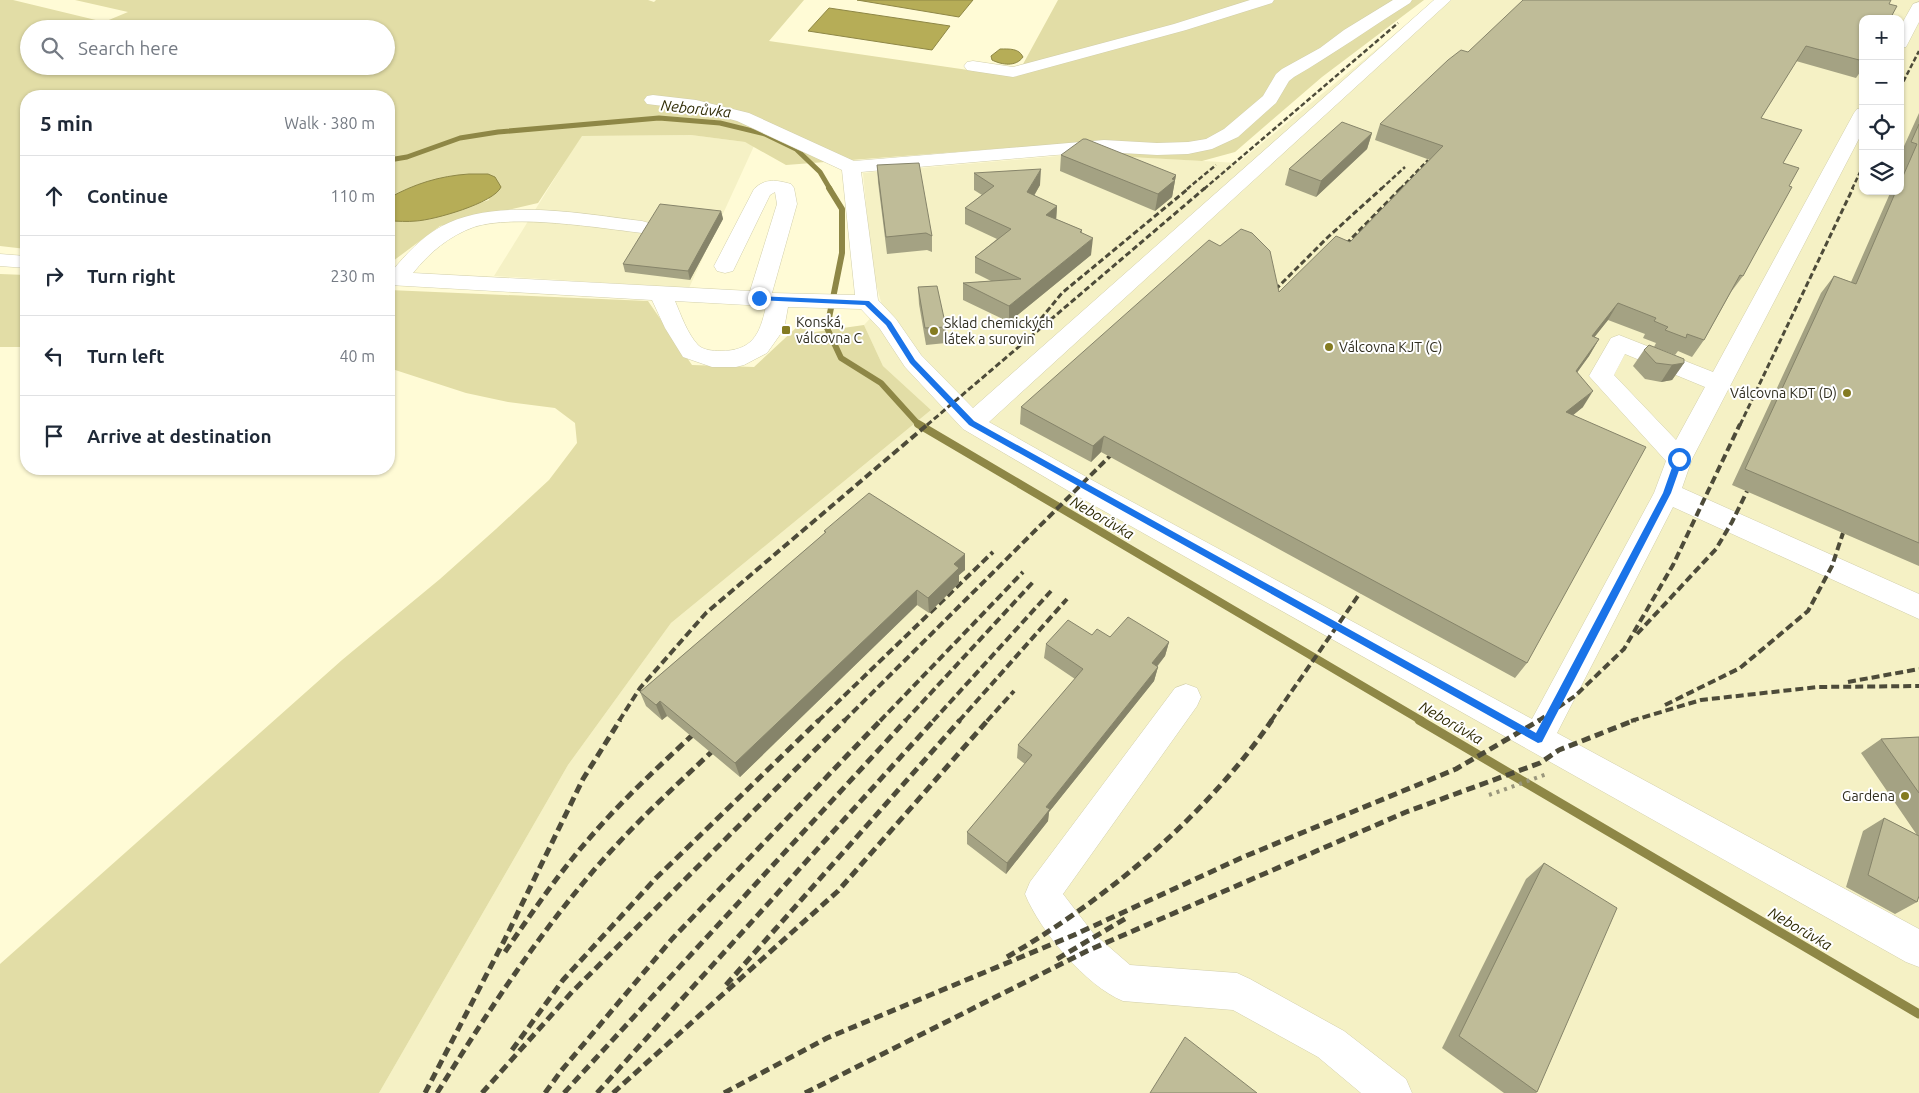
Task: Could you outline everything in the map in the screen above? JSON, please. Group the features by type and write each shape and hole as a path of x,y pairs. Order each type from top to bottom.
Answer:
{"street":[{"path":"974,66 1013,72 1180,27 1266,0"},
{"path":"653,100 696,105 743,116 851,167 1104,146 1157,149 1188,148 1212,143 1231,133 1270,99 1282,78 1288,73 1326,52 1350,34 1404,0"},
{"path":"972,423 1443,0"},
{"path":"1904,35 1919,7"},
{"path":"1538,739 1667,493 1679,459 1718,383 1859,120"},
{"path":"851,167 861,302"},
{"path":"660,293 676,328 691,352 712,359 736,359 759,348 773,329 768,299 787,204 784,188 775,185 766,187 761,193 725,266"},
{"path":"395,277 416,254 436,238 460,225 496,215 526,215 642,227"},
{"path":"0,260 20,262"},
{"path":"395,279 807,301 861,302 888,324 913,361 972,423 1919,949"},
{"path":"1679,459 1601,376 1620,343 1718,383"},
{"path":"1667,493 1919,607"},
{"path":"1186,697 1042,894 1080,946 1123,982 1237,992 1331,1044 1392,1093"}],"path":[{"path":"1488,795 1549,774"}],"shaded area":[{"path":"0,0 13,0 96,20 20,20 20,75 395,75 395,20 109,20 128,12 75,0 648,0 654,2 656,0 804,0 769,41 1016,77 1058,0 1424,0 1322,77 1235,152 1202,161 1112,156 1034,146 786,165 745,142 691,135 582,136 538,203 440,226 395,260 395,221 417,221 489,200 488,174 449,176 425,182 395,195 395,90 20,90 20,248 0,246"},
{"path":"857,0 973,0 959,17"},
{"path":"1436,0 1919,0 1919,1093 379,1093 568,765 671,623 931,410 883,366 864,325 882,306 872,268 863,173 1081,154 1238,163"},
{"path":"829,8 950,26 932,50 808,31"},
{"path":"1000,49 1010,49 1019,52 1023,57 1013,64 992,60 991,56"},
{"path":"691,135 745,142 754,146 689,288 494,276 581,136"},
{"path":"488,174 495,177 501,187 487,199 463,210 425,220 395,221 395,195 427,182 447,177"},
{"path":"0,274 20,275 20,347 0,347"},
{"path":"395,290 648,301 692,365 754,367 797,327 815,332 864,325 883,366 931,410 671,623 568,765 379,1093 0,1093 0,964 342,660 440,579 496,529 549,480 577,443 575,423 555,408 508,402 466,393 395,370"}],"building":[{"name":"Válcovna KJT (C)","path":"1523,0 1891,0 1889,4 1897,6 1892,15 1859,15 1859,60 1806,46 1761,118 1802,130 1783,163 1799,168 1789,186 1792,187 1743,276 1740,275 1704,340 1687,334 1686,338 1665,330 1668,327 1654,321 1656,318 1618,303 1592,336 1599,339 1576,371 1593,391 1566,412 1646,447 1527,663 1104,436 1093,446 1021,407 1209,240 1220,246 1241,229 1252,233 1270,251 1279,292 1336,236 1350,242 1443,146 1380,124 1448,60 1461,50 1468,52"},
{"path":"1342,122 1372,133 1321,181 1289,169"},
{"name":"Válcovna KDT (D)","path":"1919,124 1919,543 1745,469 1834,276 1856,284 1894,195 1904,195 1904,174 1917,144 1911,142"},
{"path":"1083,139 1176,175 1172,179 1175,180 1158,194 1061,155"},
{"path":"919,163 932,236 926,233 886,237 877,165"},
{"path":"1041,169 1027,192 1057,206 1046,215 1082,230 1080,232 1093,238 1009,306 963,283 1021,279 975,257 1011,229 965,208 994,186 974,173"},
{"path":"660,204 721,211 688,271 623,264"},
{"path":"937,286 946,327 925,328 918,287"},
{"path":"1649,345 1684,359 1684,363 1672,365 1656,363 1644,350"},
{"path":"869,493 965,554 954,564 959,568 928,598 917,590 735,763 660,701 656,705 640,692 826,532 824,531"},
{"path":"1128,617 1169,642 1152,663 1158,667 1046,807 1050,809 1007,863 967,832 1032,755 1018,745 1083,669 1046,644 1068,620 1092,635 1097,629 1110,637"},
{"path":"1919,737 1919,793 1881,739"},
{"path":"1884,818 1919,836 1919,896 1917,902 1868,875"},
{"path":"1544,863 1617,908 1537,1092 1459,1036"},
{"path":"1185,1037 1257,1093 1150,1093"}],"waterway":[{"name":"Neborůvka","path":"395,159 407,157 460,138 498,132 659,118 720,123 765,134 796,149 820,172 830,189"},
{"name":"Neborůvka","path":"829,188 842,209 842,253 827,328 841,358 881,383 918,424"},
{"name":"Neborůvka","path":"918,424 1422,721"},
{"name":"Neborůvka","path":"1419,720 1919,1014"}],"railway":[{"path":"1204,189 1398,23"},
{"path":"1904,80 1919,51"},
{"path":"1400,189 1428,160"},
{"path":"1187,189 1216,165"},
{"path":"1381,189 1405,167"},
{"path":"1852,189 1859,174"},
{"path":"1035,326 1062,293 1189,188"},
{"path":"927,425 1205,188"},
{"path":"1269,296 1328,237 1382,188"},
{"path":"1346,244 1401,188"},
{"path":"1740,425 1853,188"},
{"path":"619,721 640,688 706,613 928,424"},
{"path":"1538,721 1575,696 1624,649 1673,565 1740,424"},
{"path":"844,721 1119,447"},
{"path":"1637,634 1716,549 1732,522 1753,479"},
{"path":"1665,705 1740,668 1808,611 1832,566 1843,533"},
{"path":"818,721 993,552"},
{"path":"880,721 1023,572"},
{"path":"905,721 1034,581"},
{"path":"1271,721 1367,583"},
{"path":"933,721 1051,591"},
{"path":"959,721 1067,599"},
{"path":"1848,682 1919,669"},
{"path":"1631,721 1701,700 1818,687 1919,686"},
{"path":"987,721 1014,691"},
{"path":"425,1093 504,941 583,779 620,720"},
{"path":"512,1050 563,980 656,878 819,720"},
{"path":"482,1093 572,992 845,720"},
{"path":"545,1093 561,1071 672,939 881,720"},
{"path":"564,1093 906,720"},
{"path":"597,1093 934,720"},
{"path":"726,985 960,720"},
{"path":"613,1093 838,891 988,720"},
{"path":"1007,957 1081,909 1118,882 1153,852 1217,789 1272,720"},
{"path":"724,1093 827,1038 1074,935 1241,858 1456,769 1540,720"},
{"path":"805,1093 1087,951 1406,812 1540,763 1559,750 1635,720"},
{"path":"505,952 559,876 594,833 633,792 702,726"},
{"path":"437,1093 525,959 584,882 633,828 720,744"},
{"path":"1057,959 1128,917"}],"place":[{"name":"Konská, válcovna C","path":"786,330"},
{"name":"Sklad chemických látek a surovin","path":"934,331"},
{"name":"Válcovna KJT (C)","path":"1329,347"},
{"name":"Válcovna KDT (D)","path":"1847,393"},
{"name":"Gardena","path":"1905,796"}],"route":[{"path":"759,298 867,302 888,324 913,361 941,393 972,423 1081,486 1337,626 1538,739 1667,493 1679,459"}]}
